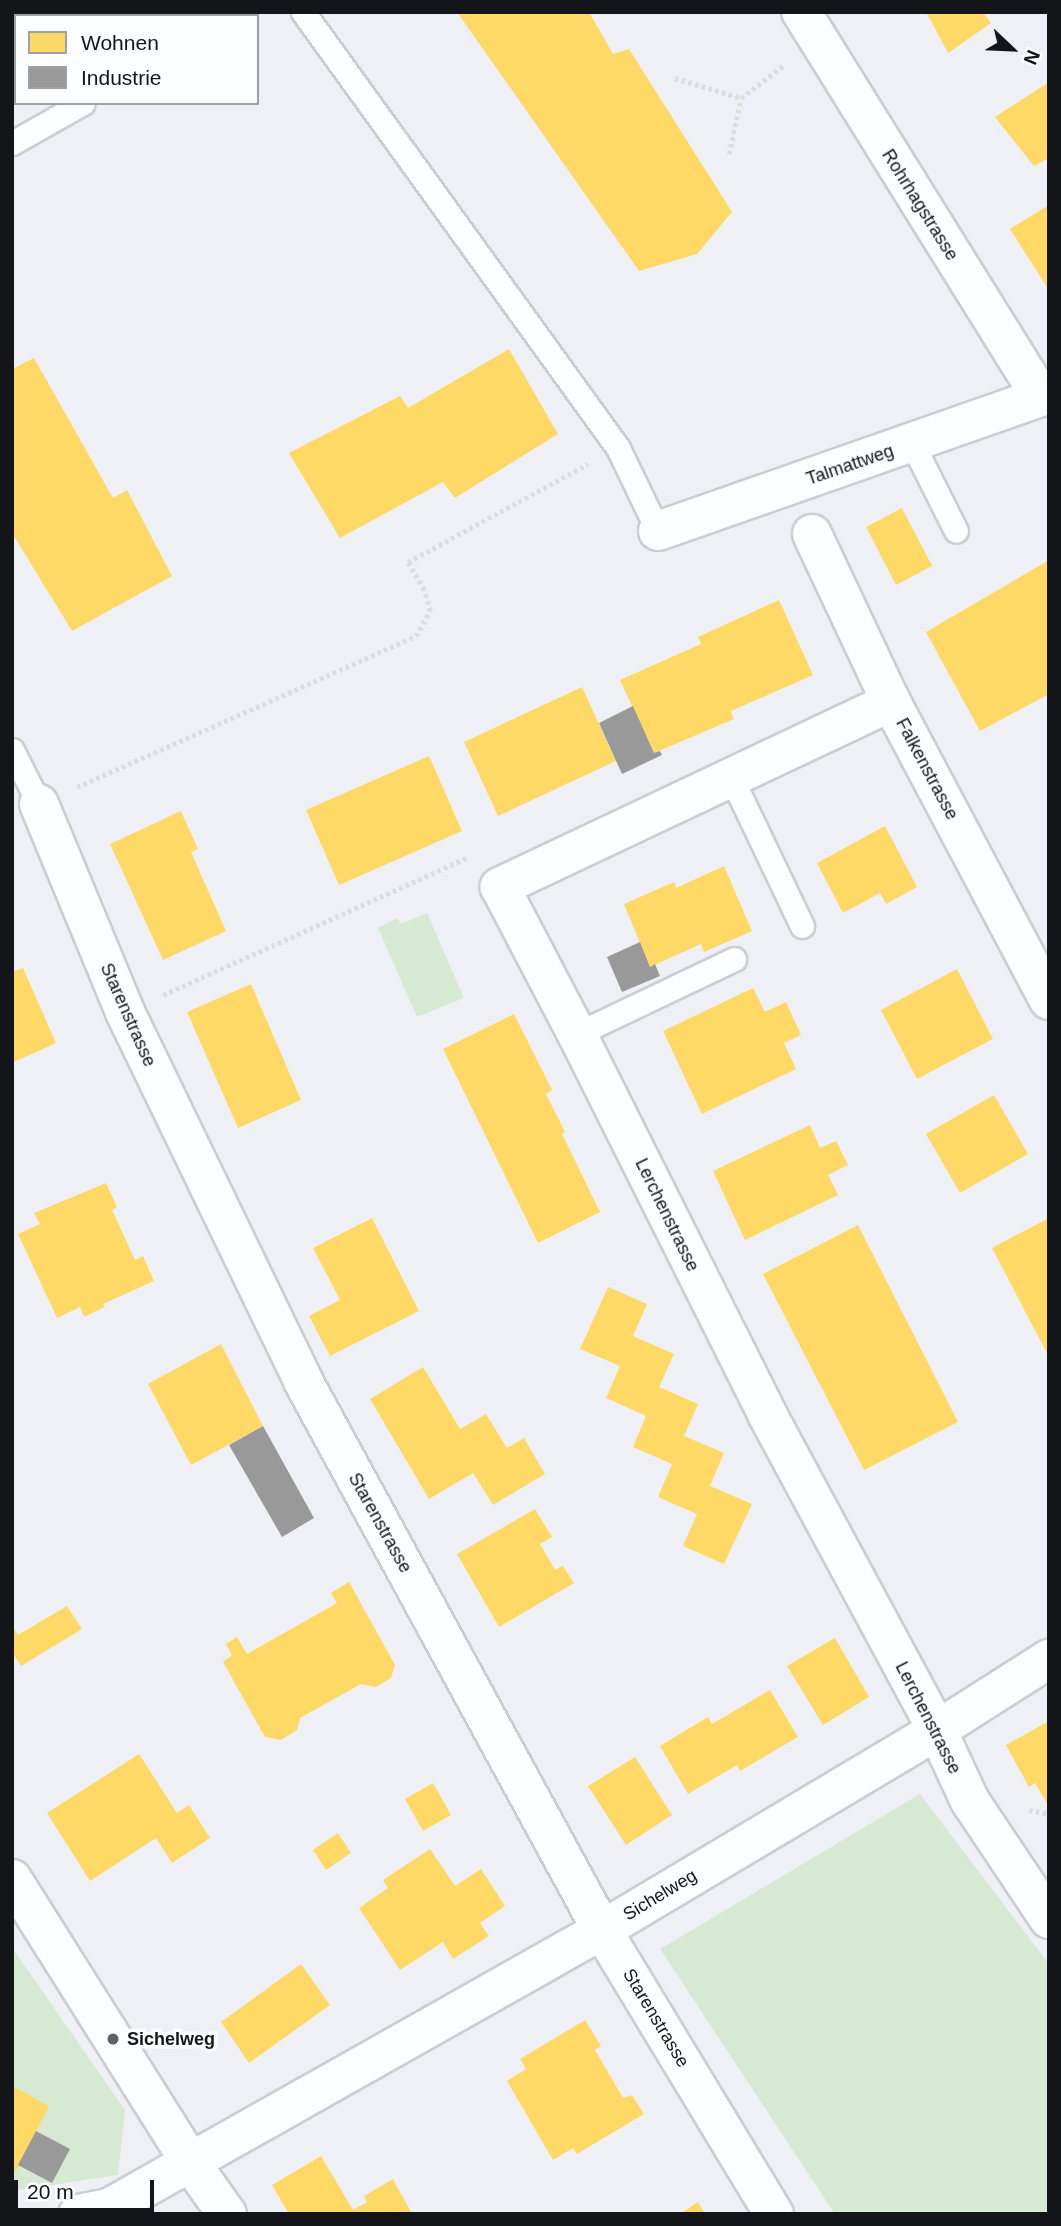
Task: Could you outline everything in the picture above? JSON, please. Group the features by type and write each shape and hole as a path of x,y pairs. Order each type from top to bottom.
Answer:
{"street":[{"name":"Rohrhagstrasse","path":"809,26 1041,397"},
{"name":"Talmattweg","path":"659,531 1041,397"},
{"name":"Falkenstrasse","path":"812,534 891,702 1049,1000"},
{"path":"500,887 891,702"},
{"name":"Starenstrasse","path":"39,804 125,1012 303,1381 602,1930 774,2214"},
{"name":"Lerchenstrasse","path":"500,887 578,1034 767,1415 937,1730 970,1801 1049,1919"},
{"name":"Sichelweg","path":"78,2214 109,2208 602,1930 937,1730 1049,1659"},
{"path":"12,1879 190,2162 227,2214"}],"lane":[{"path":"303,12 618,448 659,531"},
{"path":"12,143 79,105"},
{"path":"912,443 956,531"},
{"path":"12,750 39,804"},
{"path":"731,777 802,926"},
{"path":"578,1034 734,959"}],"path":[{"path":"729,154 741,98 809,26"},
{"path":"675,78 741,98"},
{"path":"39,804 416,636 430,611 424,590 408,562 618,448"},
{"path":"125,1012 480,852 500,887"}],"green space":[{"path":"427,913 464,998 417,1017 378,928 397,918 401,924"},
{"path":"920,1794 1049,1964 1049,2214 835,2214 660,1949"},
{"path":"13,1949 125,2110 118,2175 12,2191"}],"building: Wohnen":[{"path":"25,12 204,12 200,14"},
{"path":"457,12 589,12 613,54 629,49 732,212 697,254 639,271"},
{"path":"926,12 983,12 991,23 948,53"},
{"path":"1049,82 1049,158 1034,166 995,117"},
{"path":"1049,205 1049,290 1010,229"},
{"path":"509,349 558,434 455,498 443,482 340,538 289,453 400,396 408,408"},
{"path":"34,358 113,498 127,490 172,576 72,631 12,533 12,369"},
{"path":"902,508 932,566 896,585 866,527"},
{"path":"1049,560 1049,694 980,731 926,632"},
{"path":"779,600 813,675 731,711 734,719 654,753 620,680 701,644 698,637"},
{"path":"582,687 616,761 498,816 464,742"},
{"path":"429,756 462,831 339,885 306,810"},
{"path":"181,811 198,849 191,852 226,931 163,960 110,844"},
{"path":"885,826 917,887 886,904 880,893 843,913 817,863"},
{"path":"724,866 752,931 704,952 701,944 650,967 624,904 674,882 676,888"},
{"path":"23,968 56,1043 12,1063 12,972"},
{"path":"957,969 993,1039 917,1079 881,1010"},
{"path":"251,984 301,1100 238,1128 187,1012"},
{"path":"753,988 765,1012 786,1002 801,1035 784,1043 796,1069 702,1114 663,1031"},
{"path":"514,1014 552,1090 546,1094 600,1212 538,1243 443,1049"},
{"path":"994,1095 1028,1154 960,1193 926,1134"},
{"path":"810,1125 820,1148 836,1141 848,1165 828,1175 838,1195 745,1240 713,1171"},
{"path":"106,1183 117,1207 112,1210 135,1260 143,1256 154,1281 103,1304 105,1307 84,1317 80,1307 57,1318 18,1234 40,1224 34,1213"},
{"path":"372,1218 419,1311 330,1356 309,1316 340,1300 313,1248"},
{"path":"1049,1218 1049,1357 992,1248"},
{"path":"858,1225 958,1422 864,1470 763,1274"},
{"path":"608,1287 647,1304 633,1336 674,1354 659,1387 698,1404 684,1436 724,1453 710,1486 752,1504 724,1564 683,1546 697,1514 658,1497 672,1464 633,1447 646,1416 606,1398 620,1366 580,1349"},
{"path":"221,1344 263,1426 191,1465 148,1384"},
{"path":"423,1367 460,1429 486,1414 507,1448 524,1438 545,1474 493,1505 473,1473 429,1499 370,1399"},
{"path":"535,1509 552,1537 540,1544 555,1570 563,1566 574,1583 499,1627 457,1554"},
{"path":"349,1582 395,1665 391,1678 376,1687 361,1684 300,1718 297,1730 281,1740 265,1737 223,1662 232,1655 226,1644 237,1637 247,1654 337,1603 331,1593"},
{"path":"67,1606 82,1629 21,1666 12,1652 12,1626 18,1635"},
{"path":"835,1638 869,1697 823,1725 787,1666"},
{"path":"770,1690 798,1737 740,1771 737,1765 688,1794 660,1746 708,1717 712,1724"},
{"path":"1049,1721 1049,1807 1035,1783 1029,1787 1006,1745"},
{"path":"139,1754 177,1813 189,1805 210,1838 172,1863 156,1838 90,1881 47,1813"},
{"path":"635,1757 672,1815 626,1845 588,1786"},
{"path":"433,1783 451,1815 423,1831 405,1799"},
{"path":"338,1833 351,1853 326,1870 313,1850"},
{"path":"430,1849 455,1886 481,1869 505,1906 480,1923 489,1936 453,1959 443,1942 400,1970 359,1908 388,1888 383,1880"},
{"path":"301,1964 330,2005 249,2063 221,2022"},
{"path":"585,2020 601,2046 595,2050 623,2098 632,2095 644,2114 577,2154 573,2148 553,2160 507,2081 526,2069 520,2059"},
{"path":"12,2086 49,2106 16,2171 12,2169"},
{"path":"321,2156 353,2210 367,2202 364,2196 393,2179 412,2214 289,2214 272,2185"},
{"path":"698,2202 705,2214 680,2214"}],"building: Industrie":[{"path":"633,706 654,753 660,751 662,755 622,774 599,723"},
{"path":"640,942 650,967 655,964 660,976 622,992 607,957"},
{"path":"263,1426 314,1518 282,1537 229,1445"},
{"path":"36,2131 70,2149 52,2183 18,2165"}],"place":[{"name":"Sichelweg","path":"113,2039"}]}
